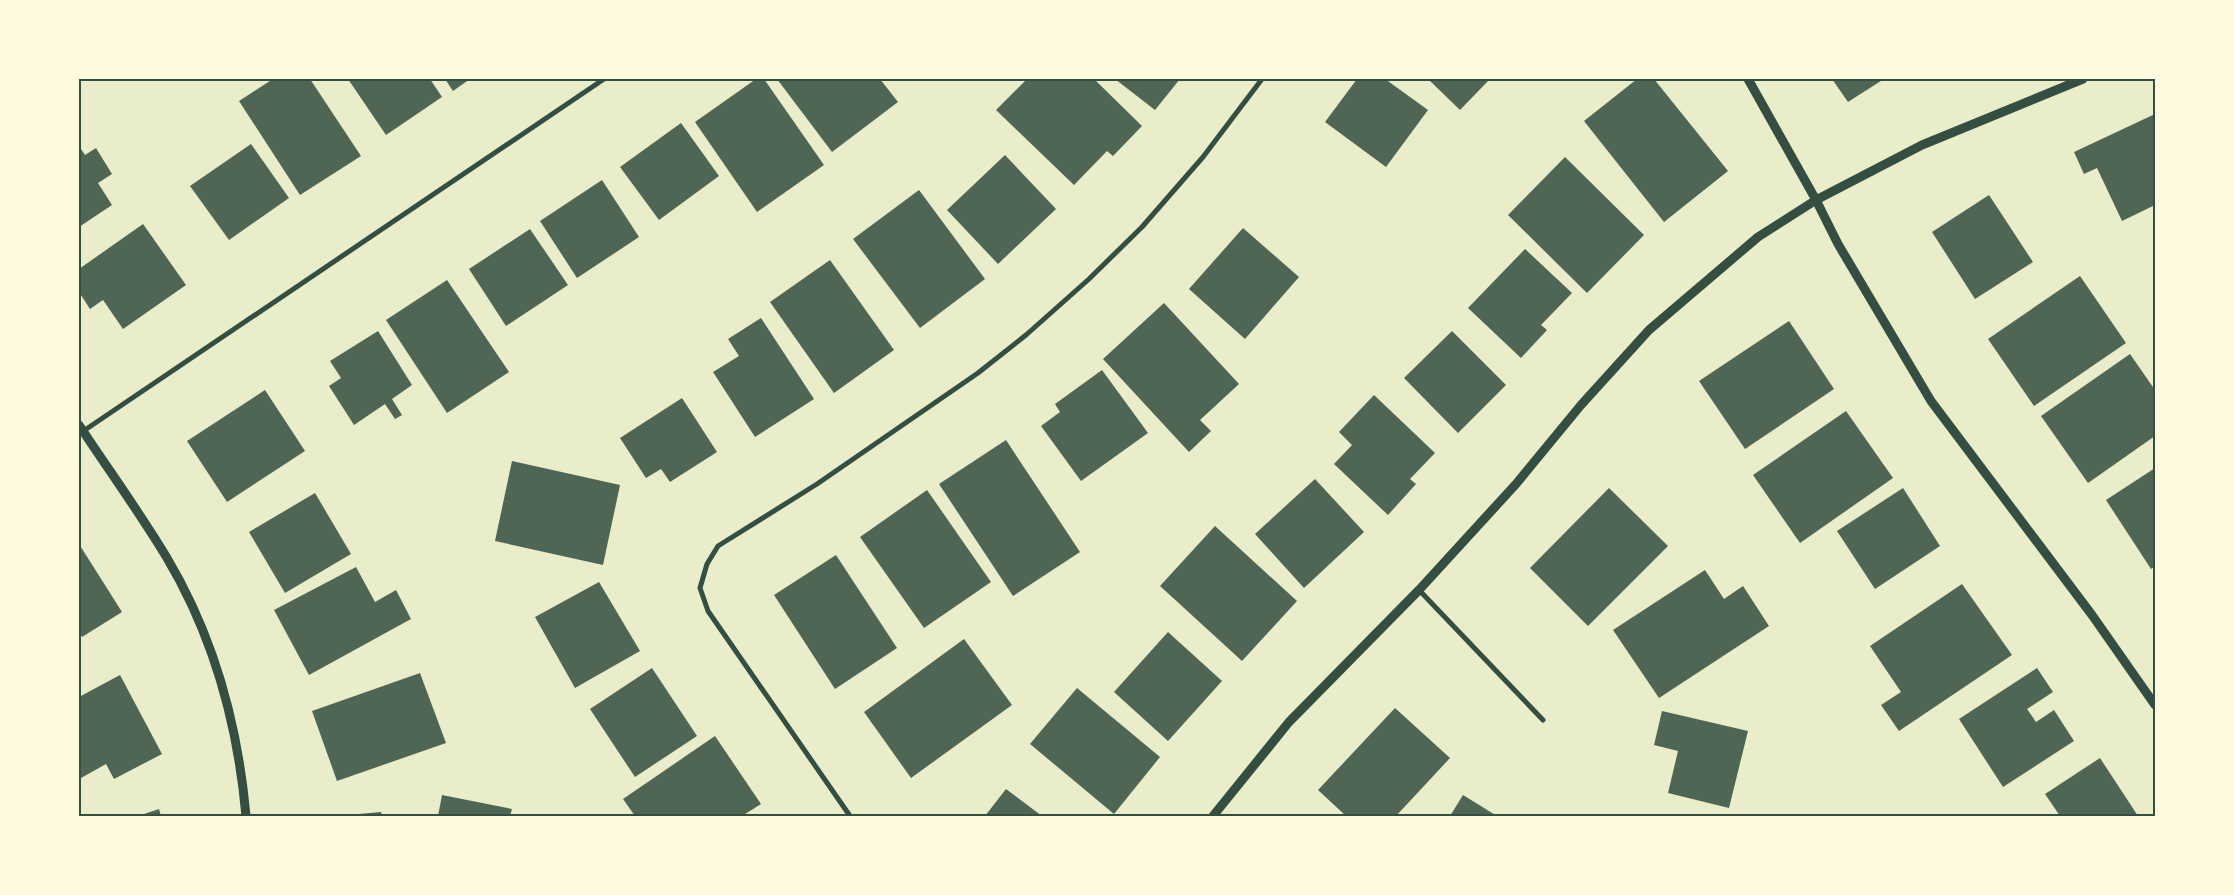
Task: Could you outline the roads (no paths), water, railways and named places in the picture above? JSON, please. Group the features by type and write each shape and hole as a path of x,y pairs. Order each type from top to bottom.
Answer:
{"street":[{"path":"246,816 242,773 230,707 203,630 167,558 80,430 604,79"},
{"path":"850,816 708,611 700,588 706,564 718,546 817,484 978,374 1026,336 1090,280 1142,227 1203,158 1262,79"},
{"path":"1748,79 1816,200 1838,244 1932,401 2086,607 2155,705"},
{"path":"1213,816 1289,722 1419,590 1516,484 1581,405 1649,330 1758,238 1816,200 1922,146 2083,79"},
{"path":"1419,590 1543,720"}]}
